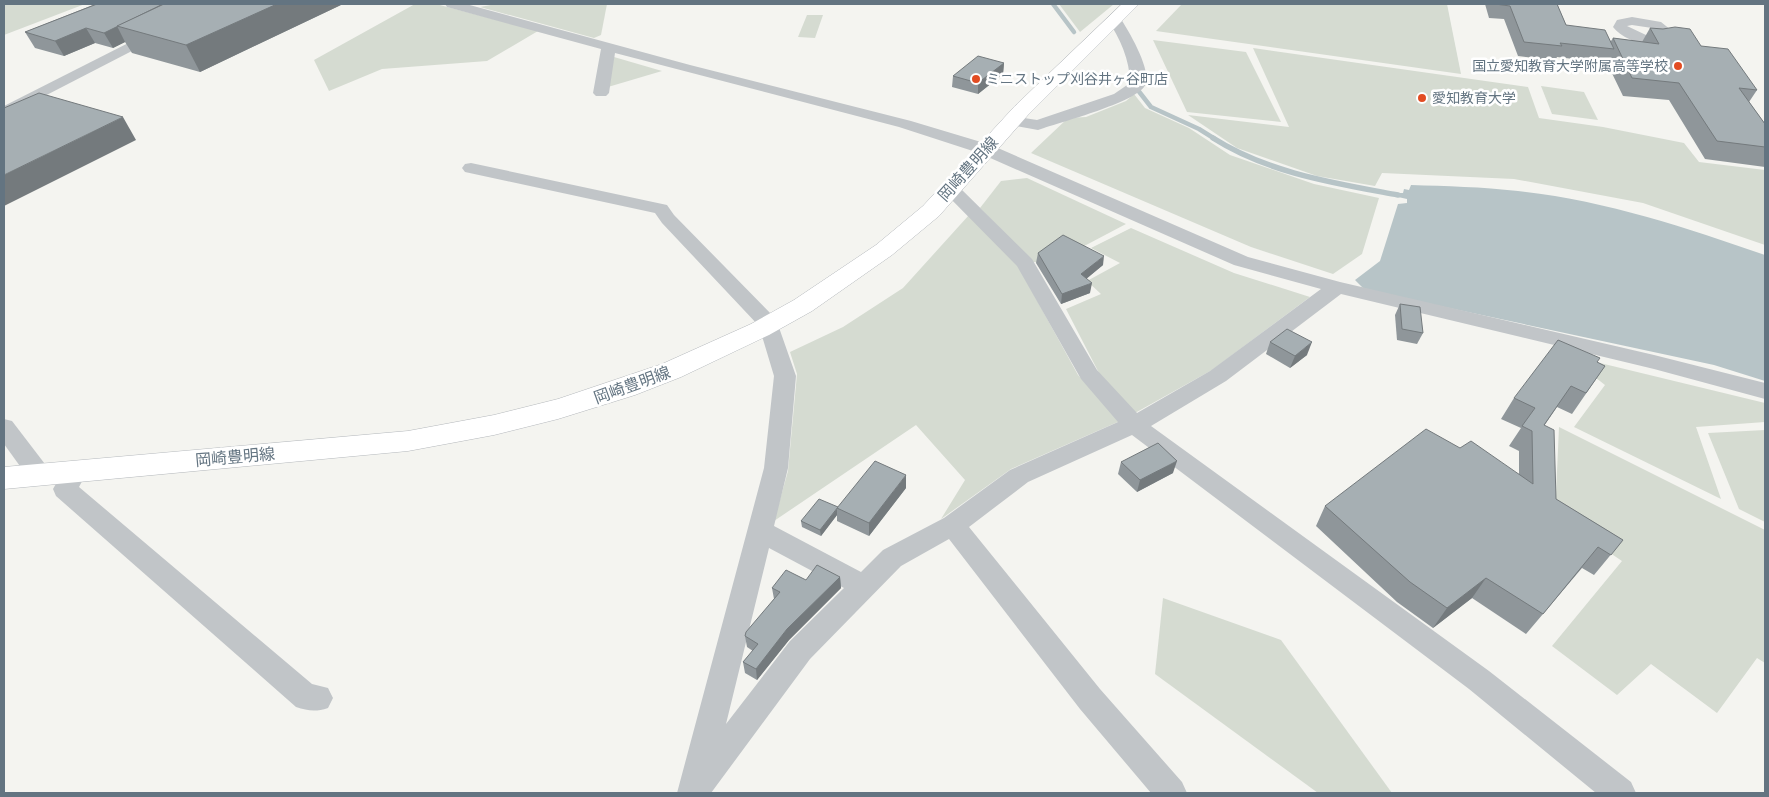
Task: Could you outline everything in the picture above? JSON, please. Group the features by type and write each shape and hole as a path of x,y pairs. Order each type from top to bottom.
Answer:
{"main road":[{"name":"岡崎豊明線","path":"4,478 408,441 469,430 580,403 649,379 716,351 770,324 841,282 880,254 923,218 985,149 1089,41 1123,12"}],"street":[{"path":"452,4 905,124 985,149 1241,261 1337,287 1645,360 1765,391"},
{"path":"1630,4 1639,21"},
{"path":"1012,121 1038,125 1119,97 1138,85 1139,77 1122,29 1123,12"},
{"path":"4,112 169,26"},
{"path":"601,93 609,47"},
{"path":"471,168 661,209 674,226 770,324 785,376 776,468 694,792"},
{"path":"951,189 1025,263 1089,374 1134,425 1479,680 1620,793"},
{"path":"694,792 800,650 892,558 953,525 1019,476 1134,425 1218,376 1337,287"},
{"path":"4,427 39,474"},
{"path":"76,472 65,489 306,697 318,698"},
{"path":"953,525 1090,699 1171,793"},
{"path":"760,531 864,586"}],"shaded area":[{"path":"4,4 85,4 4,35"},
{"path":"415,4 436,4 538,31 487,61 382,69 329,91 314,60"},
{"path":"496,4 607,4 601,35 594,38 480,7"},
{"path":"1059,4 1114,4 1080,32"},
{"path":"1182,4 1447,4 1461,74 1156,31"},
{"path":"807,15 823,15 815,38 798,37"},
{"path":"1153,40 1246,52 1281,122 1187,112"},
{"path":"1253,48 1528,87 1539,118 1603,127 1684,143 1699,162 1765,170 1765,245 1643,203 1514,179 1382,173 1375,186 1317,176 1237,148 1188,115 1289,127"},
{"path":"614,57 662,71 608,87"},
{"path":"1541,86 1584,92 1598,120 1552,114"},
{"path":"1134,94 1145,108 1189,128 1230,155 1314,184 1379,198 1362,254 1333,274 1251,247 1031,153 1068,118 1086,117 1126,101"},
{"path":"1027,178 1126,224 1052,263 1033,262 980,208 1001,181"},
{"path":"1411,185 1505,190 1581,201 1705,234 1765,255 1765,381 1714,365 1365,290 1355,280 1380,261 1398,204 1407,203 1407,199 1398,197 1399,193 1403,193 1404,189 1409,190"},
{"path":"969,215 1018,266 1078,375 1120,421 1011,469 941,519 965,480 916,425 774,521 788,471 797,374 790,352 843,327 903,288"},
{"path":"1131,228 1234,273 1310,297 1212,370 1135,413 1099,373 1066,309 1101,294 1087,281 1120,263 1091,248"},
{"path":"1567,355 1765,403 1765,422 1696,427 1721,499 1574,427 1605,385"},
{"path":"1559,427 1765,530 1765,663 1757,658 1717,713 1651,664 1617,695 1552,646 1622,561 1555,516"},
{"path":"1765,430 1765,522 1739,509 1708,433"},
{"path":"1163,598 1281,640 1392,793 1318,793 1155,674"}],"building":[{"path":"97,4 163,4 104,33 86,28 55,41 25,32"},
{"path":"164,4 277,4 186,45 117,26"},
{"path":"1495,4 1557,4 1566,25 1605,30 1614,49 1560,43 1562,46 1524,42 1510,6"},
{"path":"1675,27 1690,29 1701,46 1728,49 1757,90 1739,88 1765,124 1765,147 1717,141 1679,83 1632,78 1613,38 1659,44 1650,28 1663,29"},
{"path":"978,56 1004,63 978,83 953,76"},
{"path":"39,93 123,117 4,175 4,108"},
{"path":"1063,235 1104,256 1081,274 1092,283 1062,294 1038,253"},
{"path":"1400,304 1420,307 1423,333 1402,329"},
{"path":"1287,329 1312,342 1295,356 1270,342"},
{"path":"1558,340 1600,358 1597,362 1605,366 1586,393 1571,386 1544,425 1554,430 1556,499 1623,540 1611,555 1598,547 1543,614 1486,578 1447,608 1410,582 1325,506 1426,429 1460,448 1471,441 1533,484 1532,431 1522,426 1535,408 1514,398"},
{"path":"1158,443 1177,461 1140,480 1121,462"},
{"path":"875,461 906,475 869,523 837,508"},
{"path":"819,499 838,507 820,530 801,521"},
{"path":"817,565 840,577 787,629 756,669 743,662 758,644 745,636 746,632 780,592 772,588 786,570 806,580"}],"waterway":[{"path":"1053,4 1074,32"},
{"path":"1137,89 1151,107 1199,129 1215,139"},
{"path":"1213,138 1234,150 1279,168 1326,181 1398,195"}],"place":[{"name":"国立愛知教育大学附属高等学校","path":"1678,66"},
{"name":"ミニストップ刈谷井ヶ谷町店","path":"976,79"},
{"name":"愛知教育大学","path":"1422,98"}]}
